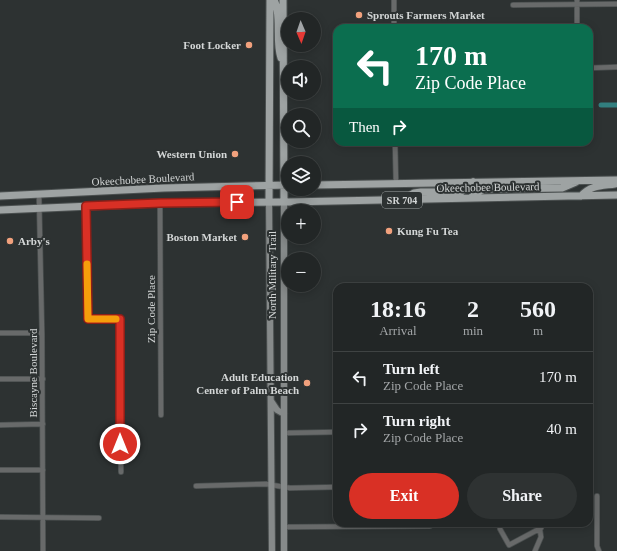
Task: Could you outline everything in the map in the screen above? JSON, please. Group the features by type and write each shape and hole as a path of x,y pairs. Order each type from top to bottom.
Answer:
{"main road":[{"name":"North Military Trail","path":"270,0 269,202 272,551"},
{"path":"274,0 278,16 278,49 282,60"},
{"name":"North Military Trail","path":"283,0 283,60"},
{"name":"North Military Trail","path":"284,100 285,156"},
{"path":"470,198 485,189 562,188 580,180"},
{"name":"Okeechobee Boulevard","path":"321,185 617,180"},
{"path":"404,200 414,193 421,192 461,192 473,182"},
{"path":"581,196 590,188 617,183"},
{"name":"Okeechobee Boulevard","path":"0,196 164,188 281,186"},
{"name":"Okeechobee Boulevard","path":"0,210 160,203 404,200 617,195"},
{"name":"North Military Trail","path":"284,551 285,196"},
{"path":"271,401 277,410 284,414"}],"street":[{"path":"394,0 394,24"},
{"path":"577,2 577,24"},
{"path":"513,5 577,2 617,4"},
{"path":"593,68 617,67"},
{"path":"395,146 396,184"},
{"name":"Biscayne Boulevard","path":"39,195 43,379 43,551"},
{"name":"Zip Code Place","path":"160,203 161,415"},
{"path":"86,206 88,319 120,319 121,472"},
{"path":"0,333 42,333"},
{"path":"0,379 43,379"},
{"path":"0,425 43,424"},
{"path":"284,434 333,432"},
{"path":"0,470 43,470"},
{"path":"196,486 271,485 284,487 333,487"},
{"path":"597,496 597,546 599,551"},
{"path":"0,517 99,518"},
{"path":"284,528 357,527"},
{"path":"500,529 508,545 541,528 541,538 535,551"}],"waterway":[{"path":"601,105 617,105"}],"slow traffic":[{"path":"87,264 88,319 116,319"}],"place":[{"name":"Sprouts Farmers Market","path":"359,15"},
{"name":"Foot Locker","path":"249,45"},
{"name":"Western Union","path":"235,154"},
{"name":"Kung Fu Tea","path":"389,231"},
{"name":"Boston Market","path":"245,237"},
{"name":"Arby's","path":"10,241"},
{"name":"Adult Education Center of Palm Beach","path":"307,383"}],"route":[{"path":"120,444 120,319 88,319 86,206 237,202"}]}
